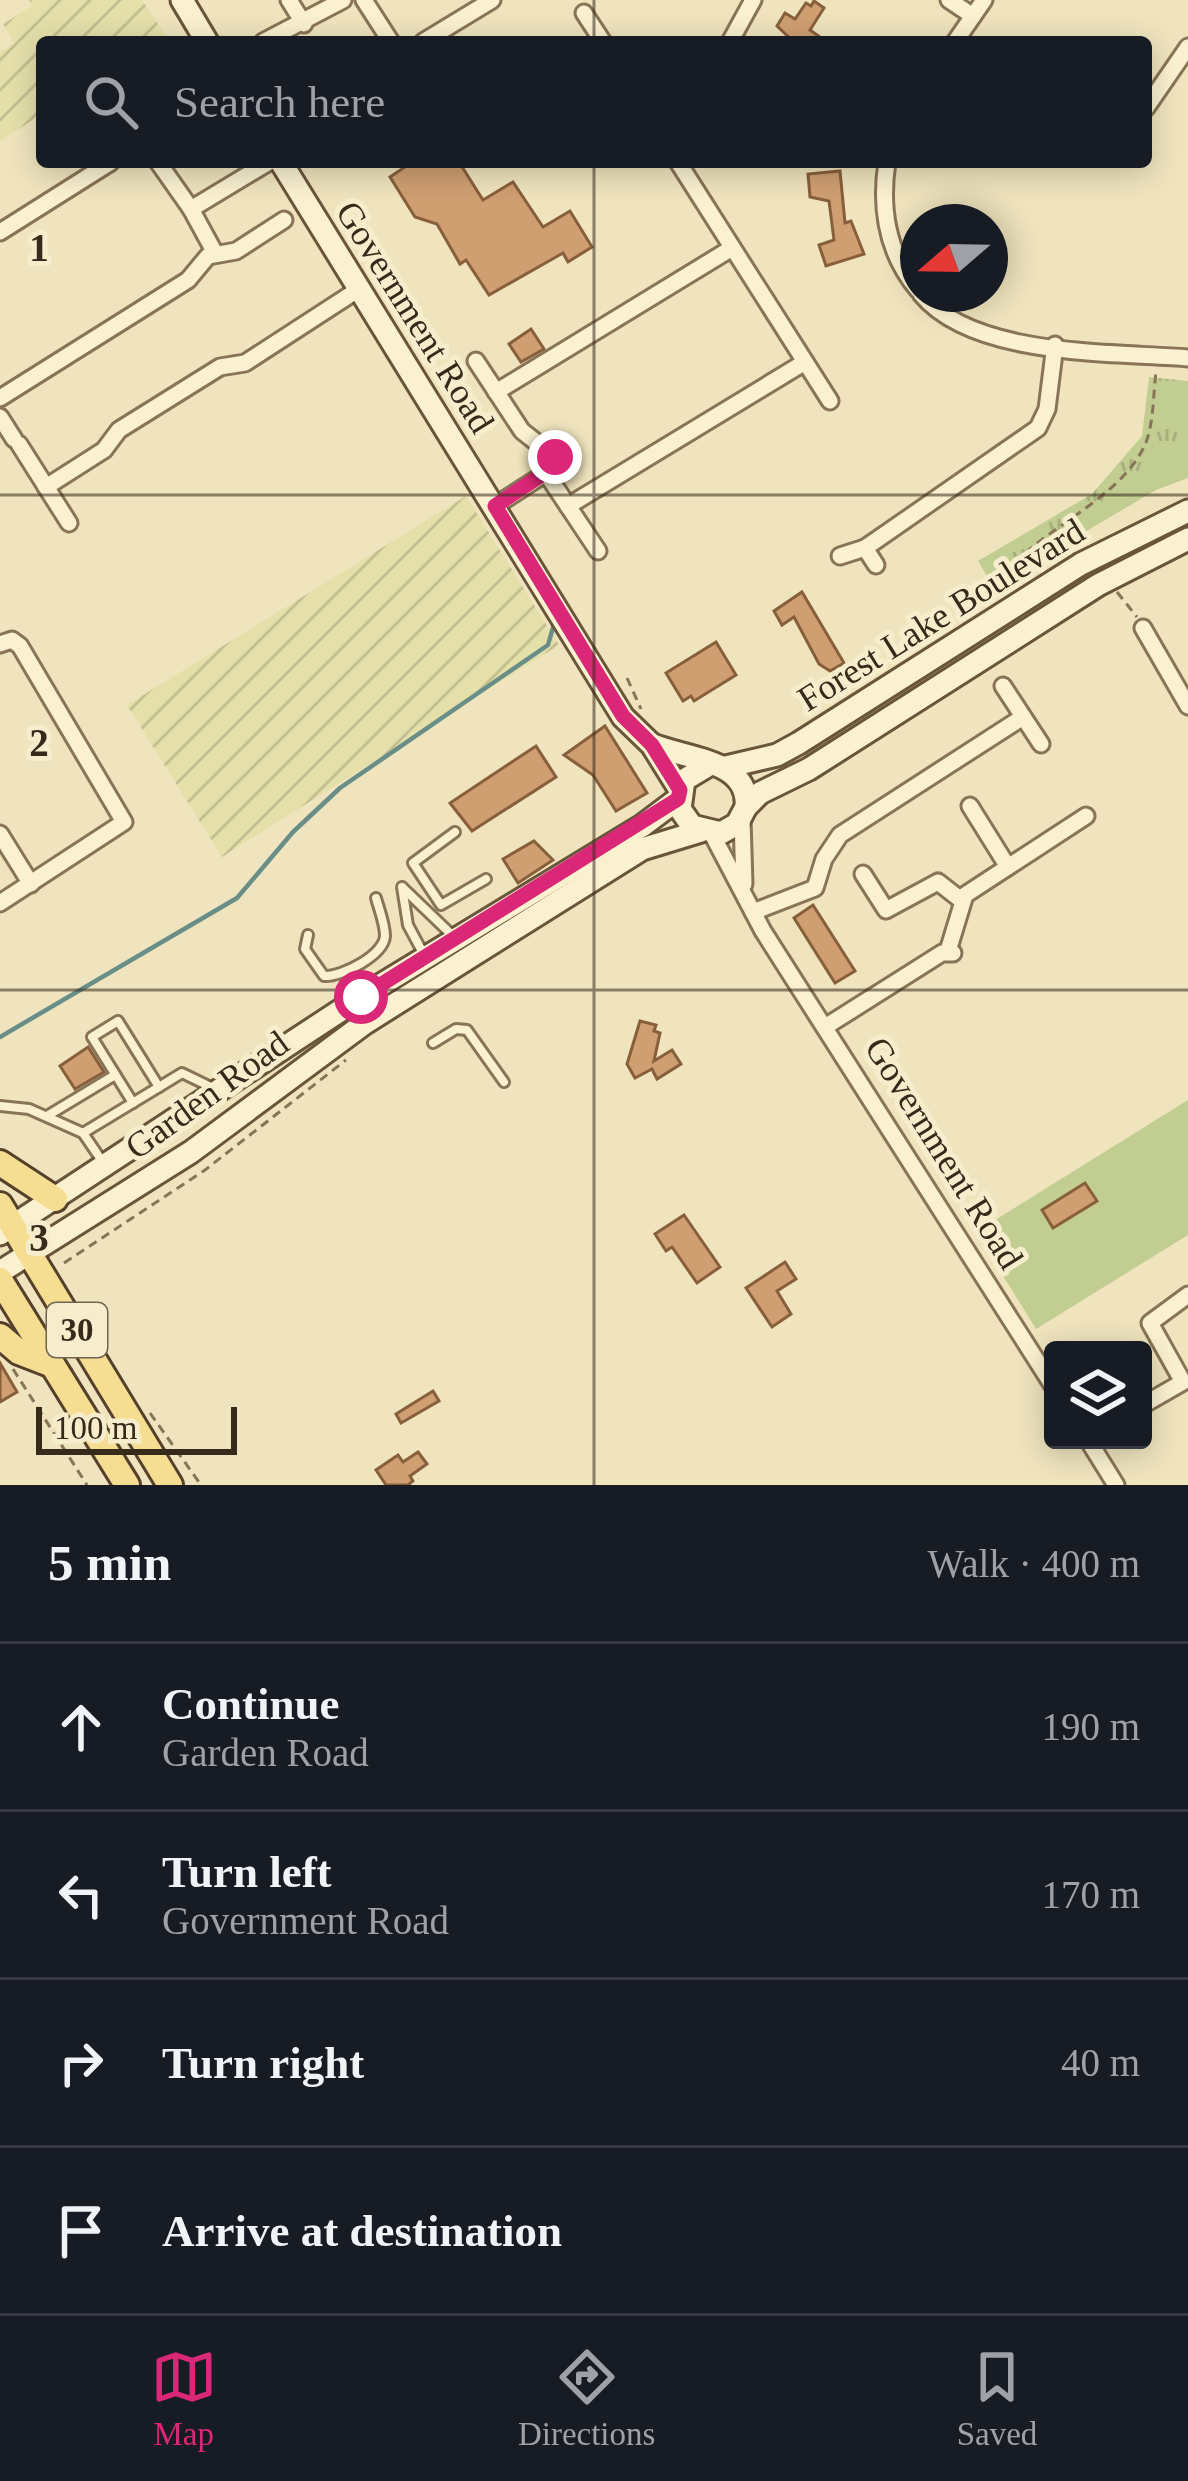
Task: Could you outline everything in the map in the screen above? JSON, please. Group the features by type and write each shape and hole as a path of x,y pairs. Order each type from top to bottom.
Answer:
{"main road":[{"path":"182,0 203,36"},
{"name":"Government Road","path":"285,168 623,716 652,745 679,794"},
{"name":"Forest Lake Boulevard","path":"717,766 754,763 799,743 1081,564 1188,511"},
{"name":"Forest Lake Boulevard","path":"745,811 762,791 808,769 1098,585 1188,539"},
{"name":"Government Road","path":"652,745 717,766"},
{"path":"717,766 741,779 745,811 730,829 706,832 685,819 679,794 690,773 717,766"},
{"name":"Garden Road","path":"4,1222 55,1199 106,1167 679,794"},
{"name":"Garden Road","path":"0,1276 176,1162 327,1048 445,973 642,850 706,832"},
{"path":"0,1163 55,1199"},
{"name":"30","path":"4,1222 30,1253 170,1485"},
{"name":"30","path":"0,1276 127,1485"},
{"path":"0,1336 19,1352 50,1364"}],"street":[{"path":"289,0 304,24"},
{"path":"277,36 344,0"},
{"path":"364,0 387,36"},
{"path":"433,36 492,0"},
{"path":"733,36 753,0"},
{"path":"949,0 973,16"},
{"path":"960,36 984,0"},
{"path":"584,13 598,36"},
{"path":"1152,99 1188,47"},
{"path":"0,232 101,168"},
{"path":"162,168 215,254"},
{"path":"191,209 259,168"},
{"path":"682,168 830,401"},
{"path":"887,168 885,218 900,261"},
{"path":"0,398 188,280 215,254 236,251 284,220"},
{"path":"496,392 732,248"},
{"path":"46,487 104,450 119,430 220,367 245,362 359,289"},
{"path":"943,312 981,334 1188,358"},
{"path":"840,556 865,548 1033,434 1047,409 1054,346"},
{"path":"476,361 522,431 553,451 553,465 546,472 495,506"},
{"path":"568,506 805,362"},
{"path":"0,417 69,523"},
{"path":"546,472 598,551"},
{"path":"865,548 876,565"},
{"path":"1143,628 1188,706"},
{"path":"0,644 12,640 20,646 124,822 0,903"},
{"path":"1003,686 1041,744"},
{"path":"753,912 815,888 840,835 1023,717"},
{"path":"970,806 1008,867"},
{"name":"Government Road","path":"745,811 745,892"},
{"path":"825,1027 950,952 961,900 1086,816"},
{"name":"Government Road","path":"706,832 1044,1372"},
{"path":"0,834 31,884"},
{"path":"863,874 886,910 938,882 961,900"},
{"path":"1152,1401 1185,1386 1150,1323 1188,1295"},
{"path":"1094,1449 1116,1485"}],"lane":[{"path":"455,832 413,862 441,905 486,879"},
{"path":"445,973 426,957 408,925 402,887 425,915 456,938"},
{"path":"308,935 305,949 325,976 337,976 380,949 386,937 376,898"},
{"path":"133,1103 92,1037 118,1021 159,1087"},
{"path":"434,1043 456,1029 467,1030 504,1082"},
{"path":"83,1133 182,1072 221,1092"},
{"path":"46,1117 116,1076"},
{"path":"0,1106 46,1117 83,1133 106,1167"}],"path":[{"path":"1001,602 984,612 995,586 1013,565 1053,537 1135,461 1147,442 1159,356"},
{"path":"1116,591 1143,628"},
{"path":"627,678 647,716"},
{"path":"63,1270 62,1261 205,1170 349,1058"},
{"path":"9,1363 87,1485"}],"shaded area":[{"path":"29,0 142,0 165,35 36,36 36,118 0,141 0,52 15,43 3,24 32,6"},
{"path":"466,496 559,645 222,857 127,705"}],"green space":[{"path":"1149,377 1188,381 1188,478 1156,490 993,586 978,561 1092,494 1142,436"},
{"path":"1188,1100 1188,1235 1036,1329 976,1232"}],"building":[{"path":"814,1 824,8 810,30 818,36 788,36 777,26 785,13 795,19 806,3 811,6"},
{"path":"404,168 463,168 483,200 513,182 543,227 570,211 592,247 568,262 563,253 489,295 466,260 460,264 437,224 415,217 390,177"},
{"path":"840,171 845,223 851,221 864,254 826,266 819,245 834,240 829,201 810,197 808,174"},
{"path":"531,329 544,349 521,362 509,344"},
{"path":"802,592 844,663 830,671 819,664 794,617 782,625 774,611"},
{"path":"716,642 736,675 694,701 691,696 683,701 666,673"},
{"path":"605,726 647,793 616,811 593,775 564,755"},
{"path":"536,746 556,777 472,831 450,803"},
{"path":"534,841 553,860 518,883 503,859"},
{"path":"813,905 855,971 835,983 794,918"},
{"path":"640,1021 656,1025 654,1031 660,1033 654,1061 672,1050 681,1064 657,1079 652,1069 635,1078 627,1064"},
{"path":"88,1047 104,1072 75,1089 60,1066"},
{"path":"1085,1183 1097,1201 1053,1228 1042,1210"},
{"path":"684,1215 720,1267 697,1283 672,1247 666,1251 655,1234"},
{"path":"785,1262 796,1279 777,1291 791,1314 772,1327 746,1288"},
{"path":"0,1363 17,1392 0,1402"},
{"path":"433,1391 439,1401 401,1423 396,1414"},
{"path":"418,1452 427,1464 410,1476 413,1481 386,1485 376,1470 398,1455 403,1462"}],"waterway":[{"path":"0,1037 237,898 293,832 340,788 548,645 554,624"}],"route":[{"path":"361,997 655,818 678,799 680,790 652,745 623,716 495,506 546,472 555,457"}]}
